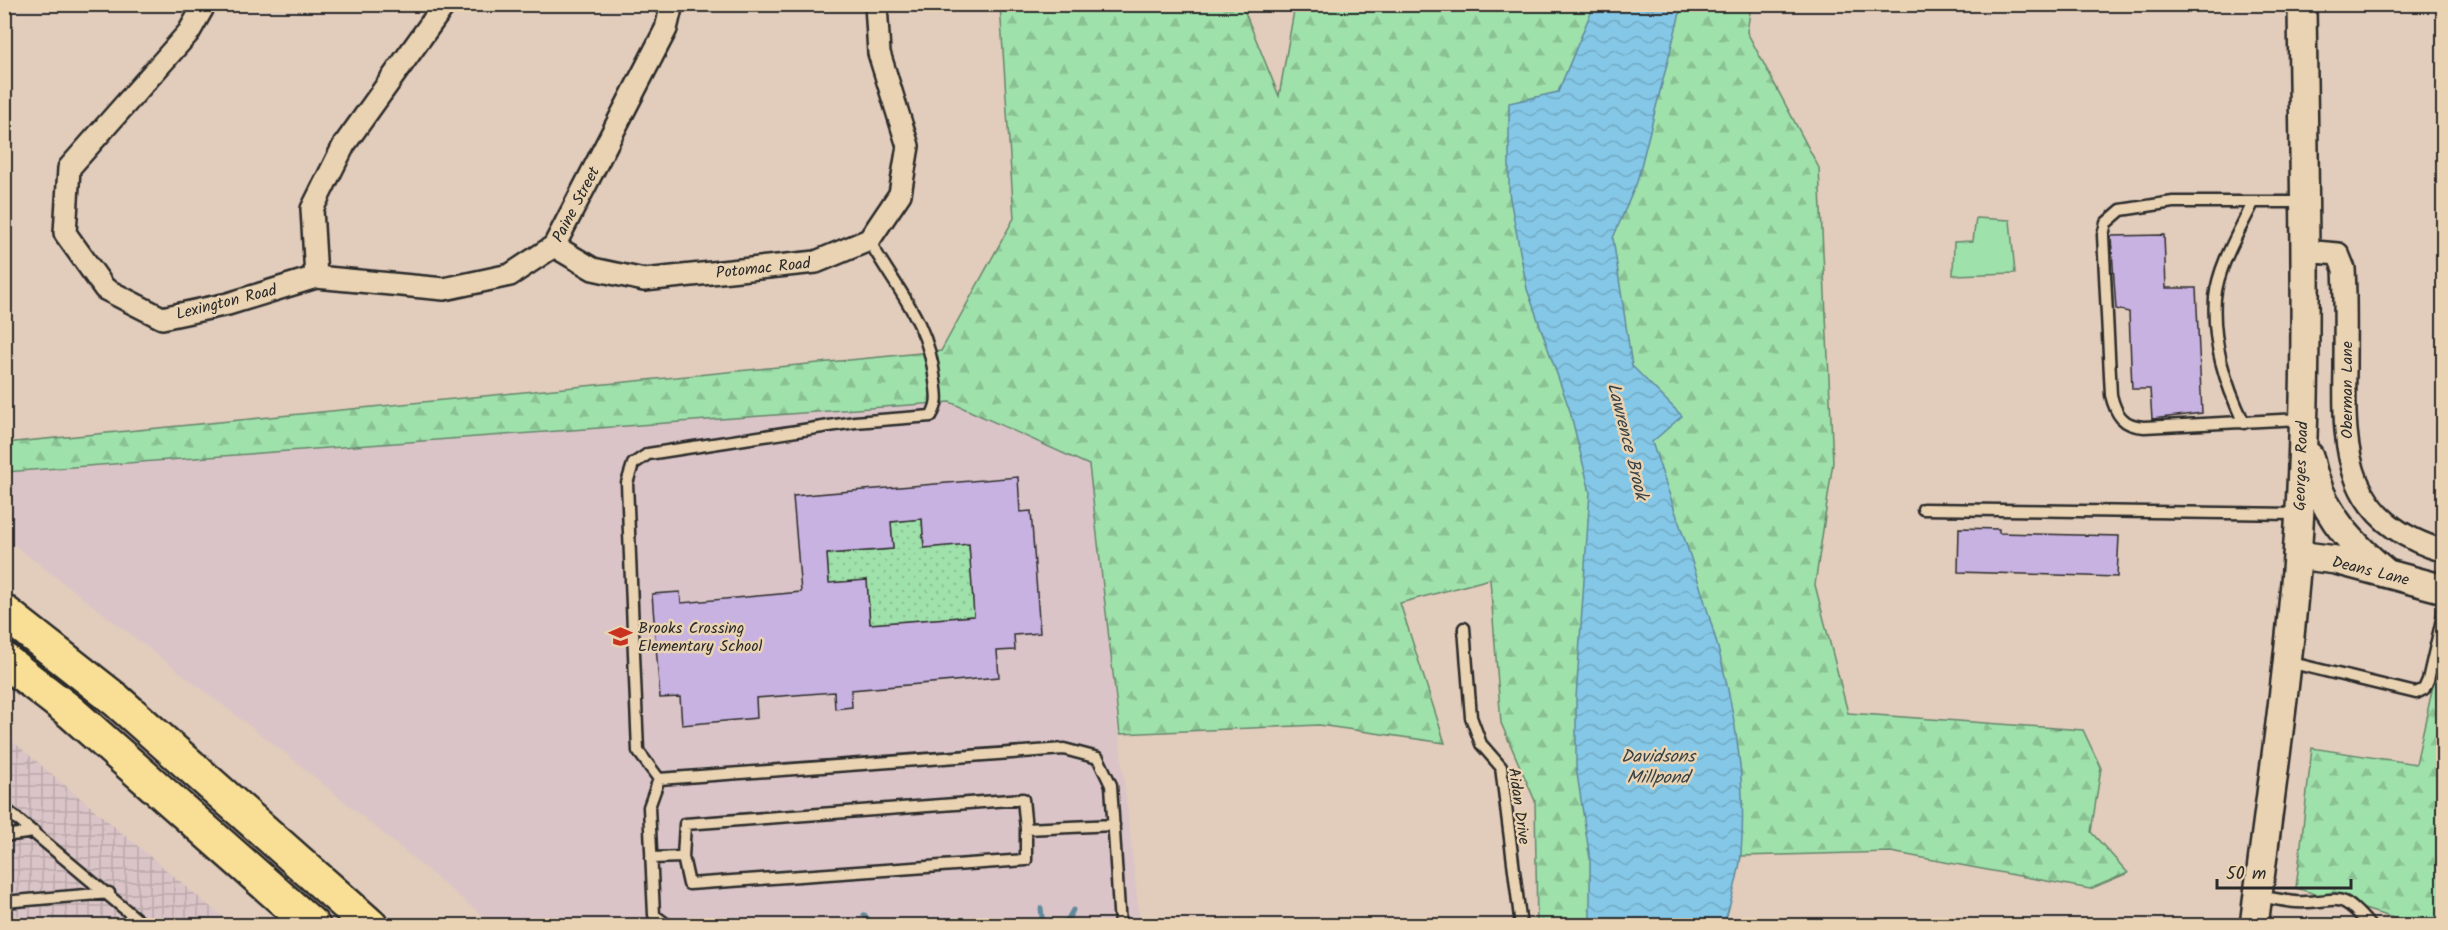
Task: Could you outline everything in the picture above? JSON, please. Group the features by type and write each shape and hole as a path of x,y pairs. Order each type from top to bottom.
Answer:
{"highway":[{"path":"4,612 117,700 371,926"},
{"path":"4,660 71,712 313,926"}],"street":[{"name":"Lexington Road","path":"205,4 189,32 69,168 65,233 105,288 162,318 228,304 316,277"},
{"path":"316,277 312,209 344,144 445,4"},
{"name":"Paine Street","path":"316,277 444,289 510,274 554,246 666,29 672,4"},
{"path":"869,240 900,194 908,146 879,53 876,4"},
{"name":"Georges Road","path":"2253,926 2288,662 2297,555 2302,421 2304,251 2302,4"},
{"name":"Potomac Road","path":"554,246 593,269 644,280 816,262 869,240"},
{"name":"Oberman Lane","path":"2304,251 2338,254 2344,269 2344,421 2346,448 2357,484 2374,508 2399,531 2418,542 2444,551"},
{"path":"2302,421 2314,482 2329,513 2344,534 2385,572"},
{"name":"Deans Lane","path":"2297,555 2336,560 2444,589"}],"lane":[{"path":"2302,421 2144,428 2132,426 2121,420 2114,408 2111,395 2103,235 2106,223 2121,210 2172,202 2303,202"},
{"path":"2244,423 2221,370 2215,297 2232,248 2253,203"},
{"path":"659,779 638,750 627,483 633,464 648,454 705,444 855,422 931,416 938,405 932,356 914,310 869,240"},
{"path":"1923,509 2299,514"},
{"path":"2288,662 2416,693 2424,689 2428,680 2444,611"},
{"name":"Aidan Drive","path":"1464,628 1471,717 1481,744 1501,767 1521,926"},
{"path":"659,779 1064,749 1098,758 1111,785 1120,926"},
{"path":"659,779 649,807 654,915 669,926"},
{"path":"1023,799 1026,860 690,884 683,857 685,824 1023,799"},
{"path":"4,808 109,893 145,926"},
{"path":"1026,829 1114,825"},
{"path":"4,836 34,832"},
{"path":"651,858 683,857"},
{"path":"4,902 109,893"},
{"path":"2257,896 2297,902 2334,898 2353,905 2370,926"}],"shaded area":[{"name":"Brooks Crossing Elementary School","path":"950,402 1089,465 1140,925 494,925 289,756 5,538 4,472"},
{"path":"5,735 232,925 5,925"}],"green space":[{"path":"1000,5 1242,5 1279,96 1295,5 1751,5 1747,32 1819,168 1833,462 1815,585 1848,713 2083,730 2101,768 2091,832 2128,873 2090,889 1891,852 1741,856 1724,925 1537,925 1535,801 1501,723 1490,579 1400,603 1445,743 1319,725 1120,734 1089,465 950,402 5,472 5,443 941,351 1014,218"},
{"path":"1976,218 2010,220 2015,273 1953,275 1954,242 1973,241"},
{"path":"922,519 924,548 969,544 973,598 999,614 870,624 867,580 829,583 827,554 893,549 891,522"},
{"path":"2443,640 2443,925 2416,925 2296,888 2312,748 2416,764"}],"water":[{"name":"Davidsons Millpond","path":"1594,5 1682,5 1637,182 1613,238 1632,366 1682,416 1652,442 1717,645 1738,748 1742,801 1741,854 1724,925 1590,925 1590,859 1576,767 1576,698 1590,492 1570,411 1527,289 1509,193 1509,103 1558,92"}],"building":[{"path":"2164,235 2166,288 2196,288 2202,413 2152,419 2150,389 2132,389 2129,312 2116,309 2111,236"},
{"path":"1018,477 1020,512 1031,511 1040,633 1014,635 1015,650 997,651 999,677 851,690 852,707 835,709 834,692 756,698 757,718 682,725 680,697 660,698 652,594 680,592 681,603 801,592 793,496","holes":["922,519 924,548 969,544 974,616 870,624 867,580 829,583 827,554 893,549 891,522"]},
{"path":"1959,528 1999,529 1999,533 2119,536 2117,577 1958,572"}],"waterway":[{"path":"1041,908 1043,926"},
{"path":"1064,926 1073,910"},
{"path":"864,915 875,926"}],"place":[{"name":"Brooks Crossing Elementary School","path":"620,636"}],"water label":[{"name":"Lawrence Brook","path":"1628,441"}]}
